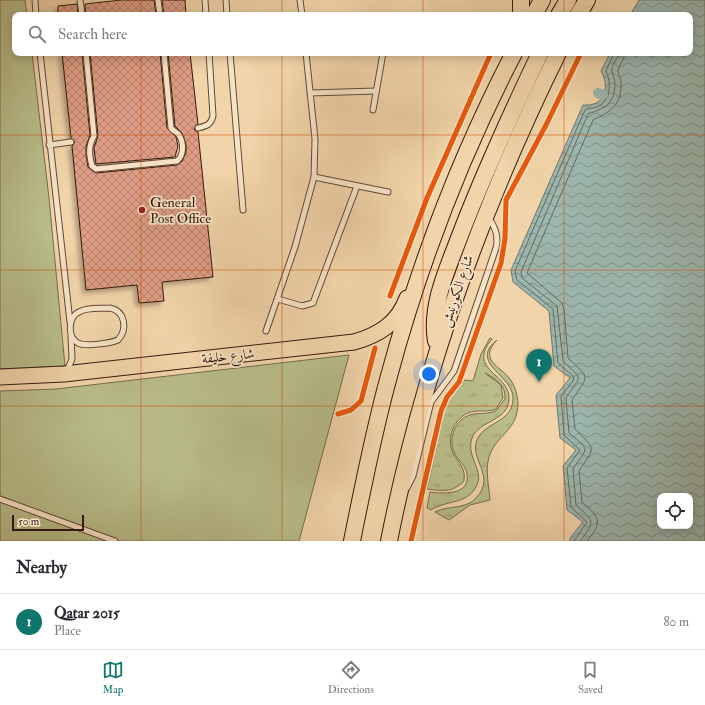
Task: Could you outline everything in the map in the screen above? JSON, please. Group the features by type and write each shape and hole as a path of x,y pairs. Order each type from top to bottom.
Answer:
{"highway":[{"path":"521,0 521,12"},
{"path":"536,12 542,0"},
{"path":"561,12 568,0"},
{"path":"580,12 587,0"},
{"path":"352,541 368,464 389,376 421,271 469,149 512,56"},
{"path":"437,348 435,336 436,307 450,262 494,150 539,56"},
{"name":"شارع الكورنيش","path":"389,541 414,427 437,348 485,213 524,123 557,56"}],"main road":[{"name":"شارع خليفة","path":"0,377 64,374 364,340 380,333 393,322 403,308 412,285 421,271"}],"lane":[{"path":"35,0 36,12"},
{"path":"80,0 82,12"},
{"path":"158,0 160,12"},
{"path":"205,0 206,12"},
{"path":"226,0 227,12"},
{"path":"300,0 302,12"},
{"path":"40,56 71,333 72,359 64,374"},
{"path":"86,56 94,136 89,148 92,166 96,169 176,161 181,157 183,150 182,142 171,128 164,56"},
{"path":"198,128 212,122 213,116 209,56"},
{"path":"230,56 243,210"},
{"path":"266,331 295,247 314,177 315,139 306,56"},
{"path":"373,110 382,56"},
{"path":"310,93 376,91"},
{"path":"49,144 71,142"},
{"path":"314,177 388,192"},
{"path":"278,298 302,306 313,303 357,186"},
{"path":"396,506 413,476 431,402 437,392 451,377 474,307 496,248 496,231 485,213"},
{"path":"70,322 81,310 110,308 119,312 124,325 120,338 114,342 80,344 75,341 71,333"},
{"path":"0,499 115,541"}],"green space":[{"path":"0,0 25,0 27,12 12,12 12,56 32,56 49,198 65,366 0,369"},
{"path":"490,338 492,339 485,349 484,358 486,365 503,383 507,390 509,398 508,406 499,416 481,427 472,438 471,452 479,477 478,483 474,490 465,498 431,510 427,508 430,492 450,493 457,491 466,484 466,470 455,454 452,445 452,436 455,428 461,420 469,415 496,411 505,399 504,390 500,383 485,373 501,385 503,398 496,409 468,413 455,424 450,441 453,453 463,469 464,481 456,488 447,490 442,491 427,489 445,408 449,400 465,380 473,381 481,354"},
{"path":"497,340 492,347 490,358 496,366 506,374 513,384 518,402 517,412 511,427 496,443 489,457 487,473 490,500 470,505 449,520 435,512 463,506 473,501 477,497 484,482 476,454 475,447 477,440 486,429 504,417 512,406 513,398 511,390 489,362 487,356 489,348"},
{"path":"349,355 299,541 0,541 0,391 56,389"}],"water":[{"path":"639,0 705,0 705,541 570,541 570,538 583,522 567,510 563,466 576,450 560,438 556,395 570,378 554,366 549,311 513,282 511,270 583,105 594,104 603,97 605,84 601,71 608,56 693,56 693,12 632,12"}],"building":[{"path":"121,0 154,0 156,12 86,12 85,4"},
{"path":"162,0 185,0 186,12 164,12"},
{"path":"77,4 78,12 58,12 58,6"},
{"name":"General Post Office","path":"62,56 82,56 90,135 86,146 88,167 96,173 177,165 182,161 186,153 186,144 182,133 175,126 168,56 190,56 198,124 194,129 198,132 213,277 162,282 164,301 139,303 137,285 86,290 72,146 75,142 71,138"},
{"path":"90,56 160,56 167,128 176,137 178,146 175,157 96,164 94,148 98,136"}],"waterway":[{"path":"598,93 603,95"}],"cycle path":[{"path":"390,296 427,198 490,56"},
{"path":"411,541 441,411 447,397 459,382 501,263 505,239 506,200 546,125 580,56"},
{"path":"338,414 351,410 361,401 375,348"}],"place":[{"name":"General Post Office","path":"142,210"},
{"name":"Qatar 2015","path":"539,382"}]}
